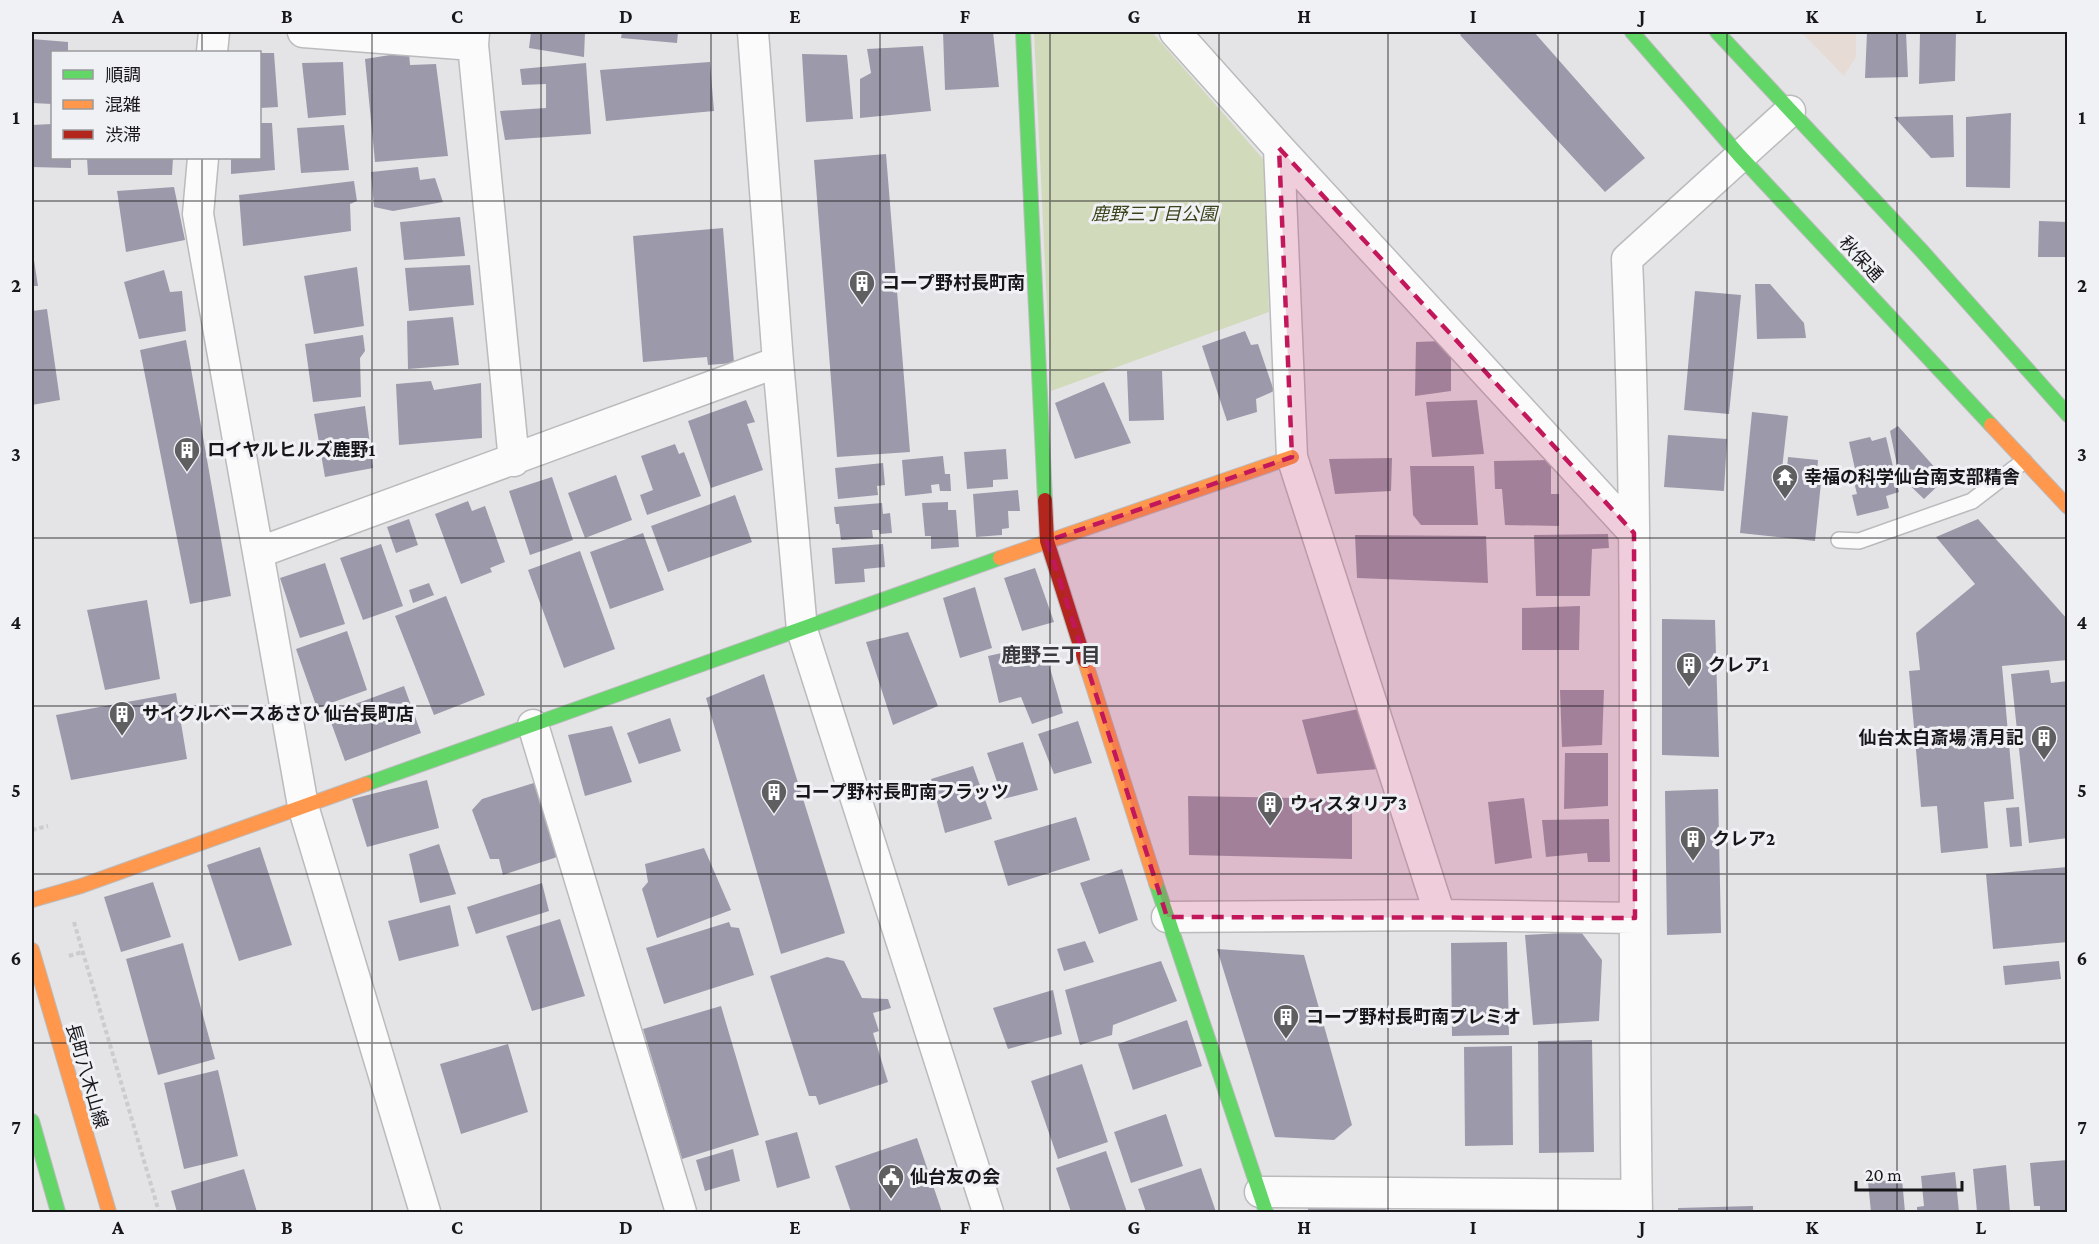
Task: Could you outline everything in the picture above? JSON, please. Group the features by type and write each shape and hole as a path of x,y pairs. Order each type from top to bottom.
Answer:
{"main road":[{"path":"1023,32 1047,541 1167,916 1263,1202"},
{"name":"秋保通","path":"1632,32 1739,156 2067,507"},
{"path":"1717,32 2067,415"},
{"path":"2021,363 2058,382"},
{"path":"32,900 81,886 1047,541 1292,457"},
{"name":"長町八木山線","path":"32,951 109,1212"},
{"path":"32,1121 58,1212"}],"street":[{"path":"212,51 214,32"},
{"path":"303,32 473,38 514,461"},
{"path":"753,32 778,362 802,630 988,1212"},
{"path":"1175,32 1634,533"},
{"path":"1263,1202 1636,1204 1634,533 1632,380 1627,259 1790,111"},
{"path":"1279,148 1292,457 1440,915"},
{"path":"203,159 198,214 260,552 303,806 425,1212"},
{"path":"260,552 514,461 778,362"},
{"path":"532,725 681,1212"},
{"path":"1167,916 1440,915 1635,918"}],"lane":[{"path":"1839,540 1858,541 1972,501 2025,461"}],"path":[{"path":"32,830 48,826"},
{"path":"73,919 159,1212"}],"highlighted area":[{"path":"1279,148 1634,533 1635,918 1167,917 1047,541 1292,457"}],"shaded area":[{"path":"1801,32 1856,32 1856,57 1844,76"}],"green space":[{"name":"鹿野三丁目公園","path":"1034,32 1152,32 1264,160 1269,312 1051,391"}],"building":[{"path":"531,32 585,32 584,57 529,48"},
{"path":"622,32 678,32 677,43 621,38"},
{"path":"943,32 993,32 999,87 945,90"},
{"path":"1463,32 1534,32 1645,158 1605,192 1460,35"},
{"path":"1867,32 1906,32 1908,77 1865,78"},
{"path":"1920,32 1956,32 1955,81 1919,84"},
{"path":"32,39 68,42 68,51 51,51 51,104 32,103"},
{"path":"923,46 931,111 860,118 860,79 871,73 867,49"},
{"path":"409,52 410,65 436,64 448,156 375,162 365,59"},
{"path":"261,53 274,53 278,107 261,108"},
{"path":"802,54 847,55 853,119 806,122"},
{"path":"343,62 346,115 308,118 302,63"},
{"path":"710,62 714,111 606,121 600,70"},
{"path":"586,63 591,134 505,140 500,111 546,108 546,84 522,85 520,69"},
{"path":"2011,113 2010,188 1966,187 1966,117"},
{"path":"1953,115 1954,157 1931,158 1894,117"},
{"path":"261,123 272,123 275,170 231,174 231,159 261,159"},
{"path":"51,124 51,159 71,159 71,168 32,167 32,125"},
{"path":"344,125 349,170 301,173 297,128"},
{"name":"コープ野村長町南","path":"886,154 910,452 837,457 814,160"},
{"path":"87,159 173,159 172,175 88,175"},
{"path":"418,167 420,180 435,178 443,202 393,211 374,207 371,172"},
{"path":"354,181 357,201 350,204 351,231 243,246 239,195"},
{"path":"174,187 185,240 126,252 117,191"},
{"path":"460,217 465,256 404,260 400,222"},
{"path":"2039,221 2068,222 2068,257 2038,257"},
{"path":"723,228 734,363 708,365 707,357 643,362 633,236"},
{"path":"32,247 38,286 32,286"},
{"path":"470,265 474,305 409,311 405,268"},
{"path":"357,267 364,326 314,334 304,276"},
{"path":"164,270 170,292 182,291 186,331 139,339 124,282"},
{"path":"1755,284 1770,284 1804,323 1806,338 1757,339"},
{"path":"1695,291 1741,295 1729,414 1684,410"},
{"path":"47,309 60,400 32,405 32,311"},
{"path":"453,317 459,365 408,369 407,321"},
{"path":"1245,331 1251,345 1258,344 1274,391 1256,399 1257,412 1227,421 1202,346"},
{"path":"363,335 365,351 360,358 361,397 313,402 305,344"},
{"name":"ロイヤルヒルズ鹿野1","path":"186,340 231,596 190,604 140,350"},
{"path":"1442,341 1451,354 1451,391 1415,396 1416,342"},
{"path":"1127,371 1162,371 1164,420 1129,421"},
{"path":"431,381 434,390 481,383 482,438 399,445 396,384"},
{"path":"1104,382 1131,443 1075,459 1055,403"},
{"path":"746,400 755,422 747,424 763,470 711,488 688,421"},
{"path":"1477,400 1484,454 1432,457 1426,402"},
{"path":"365,406 373,468 325,477 314,414"},
{"path":"1752,412 1788,416 1782,469 1787,470 1788,457 1818,460 1817,472 1822,473 1815,541 1740,533"},
{"path":"1898,426 1945,479 1924,499 1899,475 1890,431"},
{"path":"1668,435 1727,439 1724,491 1664,487"},
{"path":"1870,437 1872,441 1886,437 1899,492 1886,496 1889,508 1857,516 1852,495 1857,494 1851,470 1855,469 1849,442"},
{"path":"675,444 679,454 684,452 701,496 647,515 640,495 653,490 641,456"},
{"path":"1006,449 1008,479 993,480 993,487 967,489 964,452"},
{"path":"943,456 945,474 950,474 951,491 940,491 939,484 931,485 932,493 905,496 902,460"},
{"path":"1392,458 1391,491 1335,494 1329,459"},
{"path":"1551,460 1551,494 1559,494 1559,526 1505,525 1502,489 1495,489 1494,461"},
{"path":"883,463 885,485 877,486 878,495 838,499 835,468"},
{"path":"1410,466 1474,466 1478,525 1421,525 1413,515"},
{"path":"616,475 632,520 585,538 568,493"},
{"path":"552,477 573,540 530,555 509,491"},
{"path":"1018,490 1020,511 1008,511 1009,528 1002,529 1002,535 976,537 973,494"},
{"path":"735,495 752,542 668,572 651,526"},
{"path":"468,501 472,511 485,506 505,562 490,568 492,572 461,584 435,514"},
{"path":"948,502 948,510 956,510 959,547 931,549 931,536 925,536 922,503"},
{"path":"882,503 883,514 890,513 892,533 880,534 879,530 872,530 873,538 841,540 834,507"},
{"path":"409,519 418,545 396,553 387,527"},
{"path":"1978,519 2068,620 2068,660 2002,666 2014,799 1984,802 1988,848 1941,853 1937,806 1921,807 1909,671 1920,670 1916,633 1975,584 1936,537"},
{"path":"643,533 664,590 610,609 590,552"},
{"path":"1608,534 1609,548 1592,549 1590,596 1536,596 1534,535"},
{"path":"1355,535 1486,536 1488,583 1357,578"},
{"path":"381,544 403,606 363,620 340,558"},
{"path":"883,544 885,567 864,569 865,582 835,584 832,548"},
{"path":"580,551 615,649 564,668 528,570"},
{"path":"325,563 345,624 300,638 280,578"},
{"path":"1035,568 1054,622 1022,631 1004,578"},
{"path":"429,583 434,595 413,603 409,590"},
{"path":"975,587 992,648 960,658 943,598"},
{"path":"446,596 485,695 434,715 395,616"},
{"path":"147,600 160,679 105,690 87,610"},
{"path":"1580,606 1579,650 1522,650 1522,608"},
{"name":"クレア1","path":"1662,619 1715,620 1719,757 1662,755"},
{"path":"347,631 367,690 317,708 296,649"},
{"path":"908,632 938,706 893,725 866,642"},
{"path":"1043,644 1063,713 1032,724 1021,697 999,703 988,656"},
{"name":"仙台太白斎場 清月記","path":"2049,670 2051,683 2068,681 2068,838 2029,843 2011,674"},
{"name":"コープ野村長町南フラッツ","path":"764,674 845,933 781,954 706,698"},
{"path":"404,686 421,733 345,761 328,714"},
{"path":"1560,690 1604,690 1602,745 1562,747"},
{"name":"サイクルベースあさひ 仙台長町店","path":"176,693 187,759 71,780 56,715"},
{"path":"1359,709 1379,769 1317,774 1302,720"},
{"path":"670,718 681,751 639,764 627,733"},
{"path":"1078,721 1092,763 1054,774 1038,734"},
{"path":"612,726 632,782 585,796 568,735"},
{"path":"1023,742 1038,790 1003,799 987,753"},
{"path":"1565,753 1608,753 1608,806 1564,809"},
{"path":"973,766 992,819 945,833 931,779"},
{"path":"427,780 439,828 367,847 352,799"},
{"path":"537,782 557,857 503,875 499,859 490,859 472,810 482,799"},
{"name":"クレア2","path":"1718,789 1721,933 1667,935 1665,791"},
{"name":"ウィスタリア3","path":"1188,796 1352,799 1352,859 1189,855"},
{"path":"1524,798 1532,858 1495,864 1488,802"},
{"path":"2019,807 2022,846 2010,847 2006,808"},
{"path":"1076,817 1090,860 1008,886 994,841"},
{"path":"1609,819 1610,862 1588,862 1587,853 1546,857 1542,820"},
{"path":"439,844 456,894 420,903 409,854"},
{"path":"260,847 292,945 239,961 207,865"},
{"path":"704,848 731,910 657,938 642,889 648,882 645,864"},
{"path":"2068,867 2068,942 1993,949 1986,874"},
{"path":"1122,869 1138,920 1099,934 1080,883"},
{"path":"153,882 171,937 121,952 104,897"},
{"path":"542,883 549,911 476,934 467,907"},
{"path":"450,905 459,946 399,961 388,921"},
{"path":"560,919 585,996 532,1011 506,936"},
{"path":"729,922 731,927 739,928 754,975 664,1004 646,948"},
{"path":"1581,932 1602,960 1599,1021 1533,1025 1525,935"},
{"path":"1085,941 1094,962 1064,971 1057,949"},
{"path":"1507,942 1509,1035 1452,1036 1451,943"},
{"path":"183,943 215,1059 158,1075 126,959"},
{"name":"コープ野村長町南プレミオ","path":"1217,949 1304,955 1352,1125 1334,1140 1275,1137"},
{"path":"827,957 844,961 862,998 888,999 891,1008 873,1013 879,1031 873,1033 888,1082 819,1105 816,1096 809,1096 770,976"},
{"path":"1161,961 1177,1001 1113,1025 1112,1035 1080,1045 1065,990"},
{"path":"2059,961 2061,979 2005,985 2003,966"},
{"path":"1053,990 1062,1034 1008,1049 993,1008"},
{"path":"721,1006 759,1135 682,1159 643,1029"},
{"path":"1187,1020 1202,1066 1133,1090 1118,1044"},
{"path":"1592,1040 1594,1152 1539,1153 1538,1041"},
{"path":"508,1044 528,1112 461,1134 440,1064"},
{"path":"1512,1046 1513,1145 1465,1146 1464,1047"},
{"path":"1082,1064 1108,1142 1058,1159 1031,1081"},
{"path":"218,1070 238,1156 184,1169 164,1083"},
{"path":"1166,1114 1183,1166 1131,1183 1114,1132"},
{"path":"797,1132 810,1178 777,1188 765,1141"},
{"path":"917,1138 942,1212 851,1212 835,1166"},
{"path":"733,1149 740,1181 705,1191 696,1160"},
{"path":"1106,1151 1127,1212 1071,1212 1056,1168"},
{"path":"2068,1160 2068,1212 2040,1212 2040,1206 2034,1206 2030,1163"},
{"path":"2006,1165 2010,1212 1977,1212 1973,1169"},
{"path":"1201,1168 1216,1212 1146,1212 1138,1189"},
{"path":"244,1169 257,1212 177,1212 171,1191"},
{"path":"1955,1172 1959,1212 1917,1212 1917,1207 1924,1206 1921,1176"},
{"path":"1902,1179 1905,1212 1871,1212 1868,1182"},
{"path":"1386,1206 1386,1212 1308,1212 1308,1208"},
{"path":"1753,1206 1753,1212 1678,1212 1678,1208"}],"traffic: fast":[{"path":"1023,32 1045,500"},
{"path":"1632,32 1739,155 1991,425"},
{"path":"1717,32 1922,251 2068,415"},
{"path":"366,784 1000,558"},
{"path":"1156,883 1266,1212"},
{"path":"32,1121 58,1212"}],"traffic: slow":[{"path":"1991,425 2068,507"},
{"path":"1000,558 1292,457"},
{"path":"1085,661 1156,883"},
{"path":"32,900 81,886 366,784"},
{"path":"32,950 109,1212"}],"traffic: jam":[{"path":"1045,500 1047,541 1085,661"}],"place":[{"name":"コープ野村長町南","path":"862,306"},
{"name":"ロイヤルヒルズ鹿野1","path":"187,473"},
{"name":"幸福の科学仙台南支部精舎","path":"1785,500"},
{"name":"クレア1","path":"1689,688"},
{"name":"サイクルベースあさひ 仙台長町店","path":"122,737"},
{"name":"仙台太白斎場 清月記","path":"2044,761"},
{"name":"コープ野村長町南フラッツ","path":"774,815"},
{"name":"ウィスタリア3","path":"1270,827"},
{"name":"クレア2","path":"1693,862"},
{"name":"コープ野村長町南プレミオ","path":"1286,1040"},
{"name":"仙台友の会","path":"891,1200"}],"district":[{"name":"鹿野三丁目","path":"1051,655"}]}
